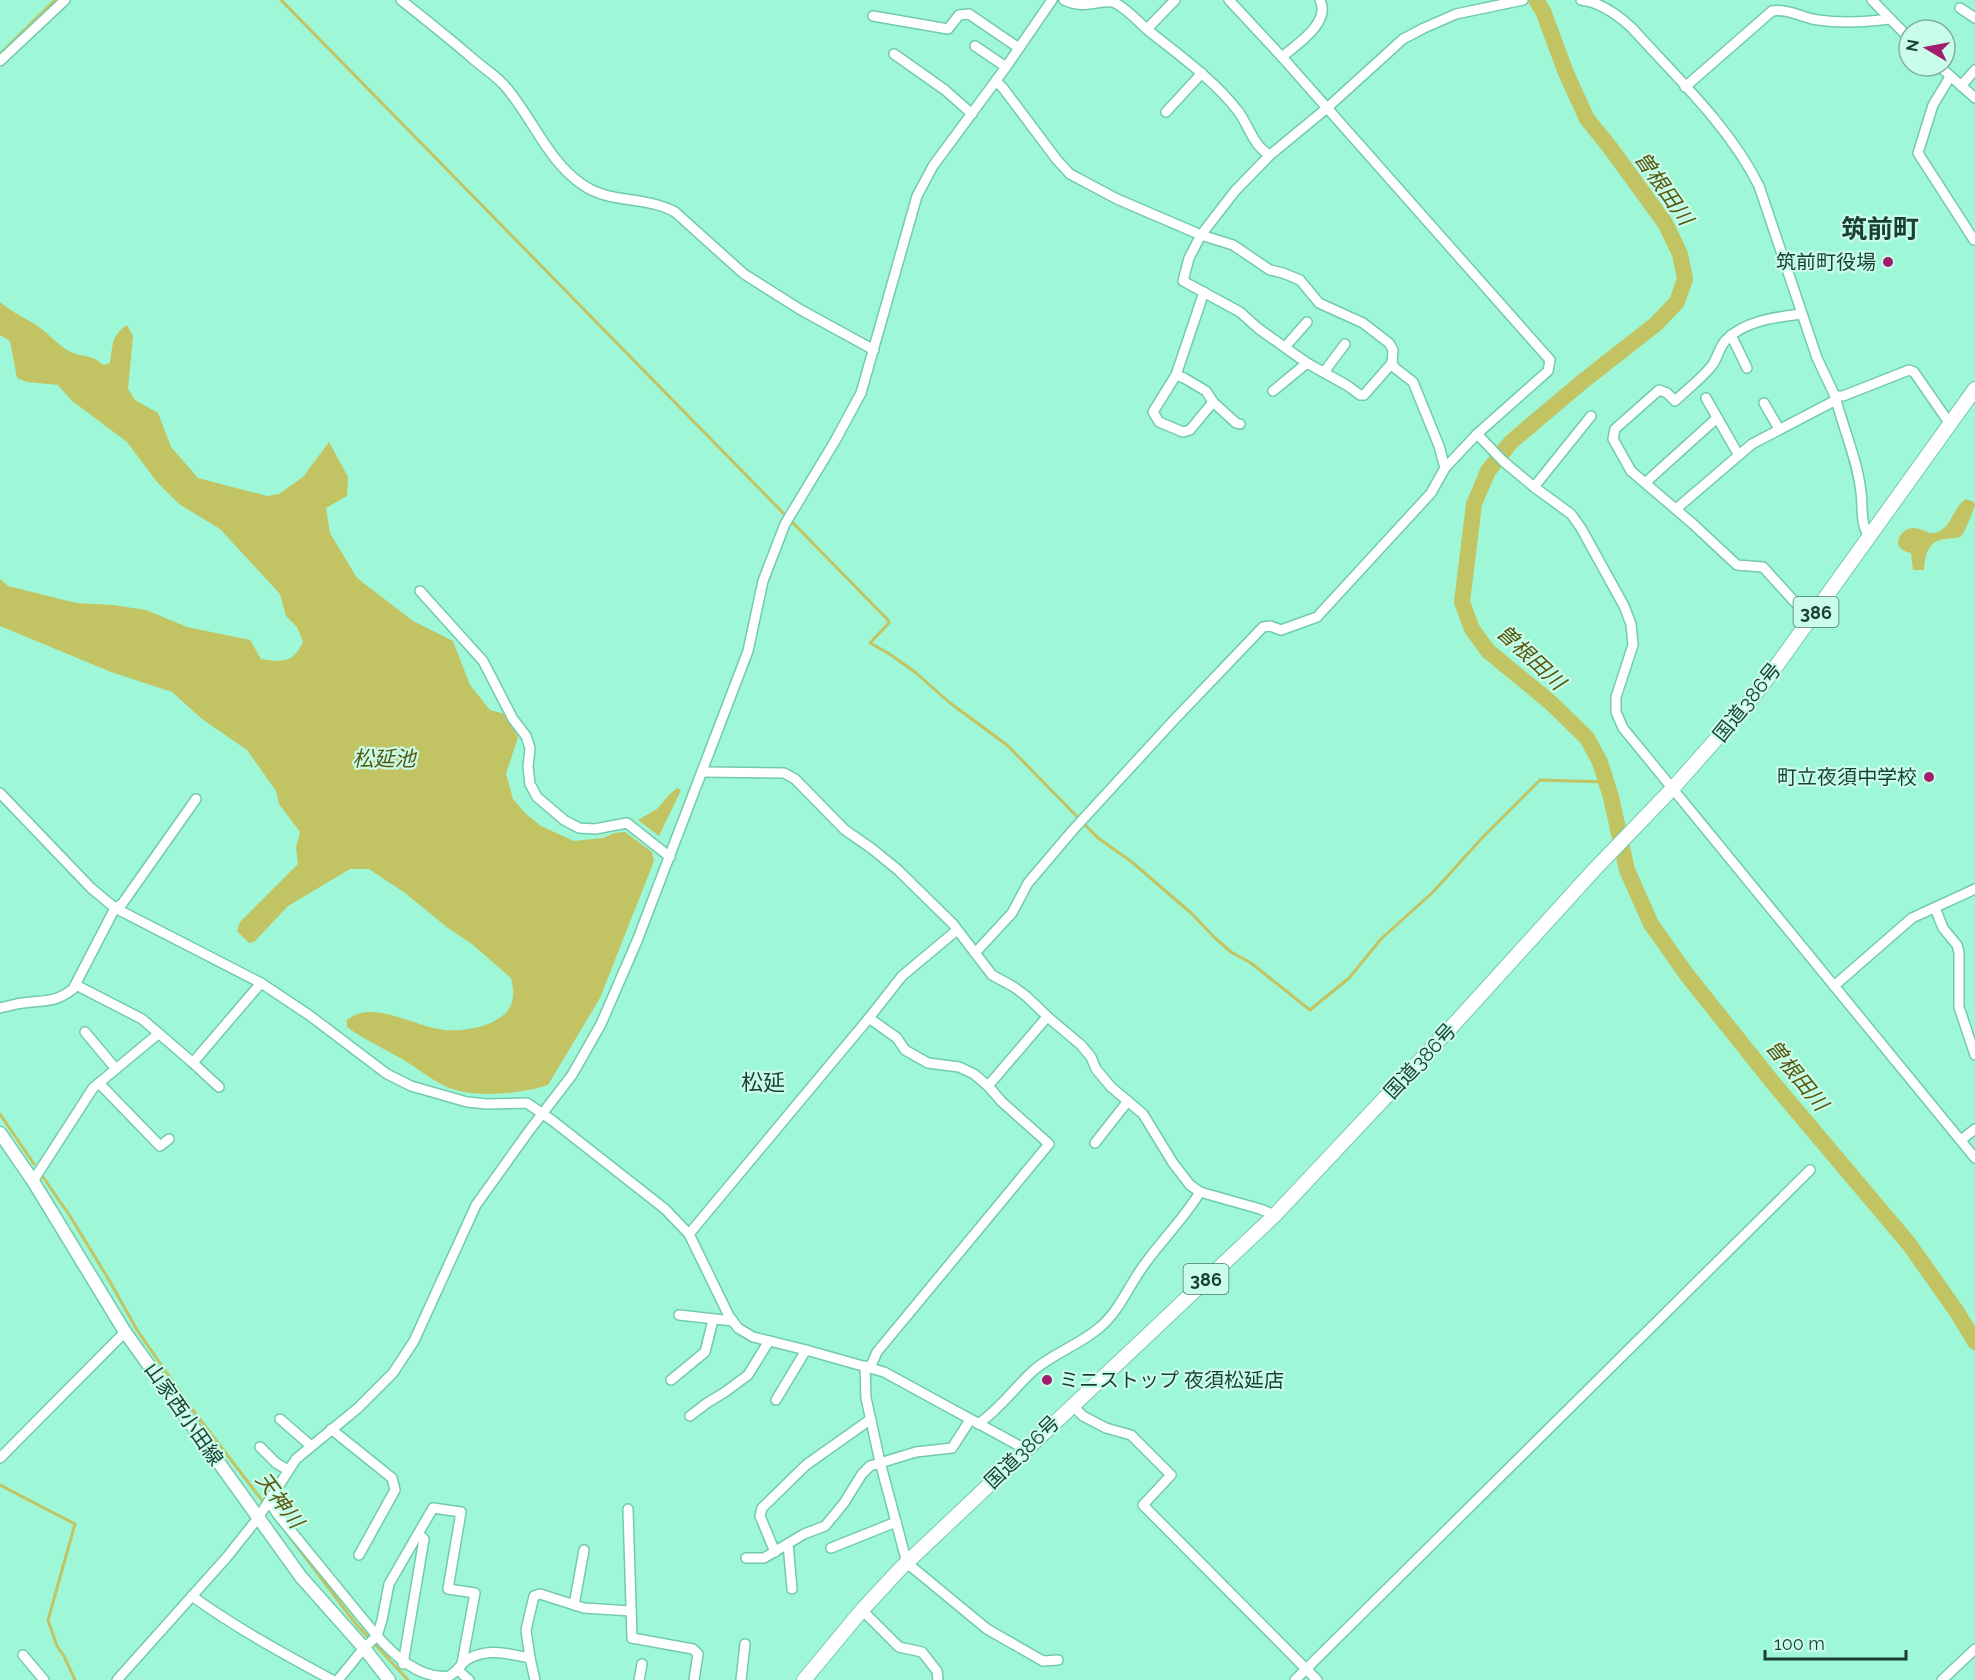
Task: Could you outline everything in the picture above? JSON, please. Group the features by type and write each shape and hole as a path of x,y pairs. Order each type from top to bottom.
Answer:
{"highway":[{"name":"国道386号","path":"804,1680 862,1610 907,1563 1275,1215 1673,788 1750,701 1811,620 1975,388"}],"main road":[{"name":"山家西小田線","path":"0,1133 33,1180 125,1332 301,1577 389,1680"}],"street":[{"path":"0,61 65,0"},
{"path":"401,0 503,84 566,171 584,186 606,196 665,207 675,212 744,274 801,310 874,350"},
{"path":"117,1680 227,1557 258,1518 296,1459 358,1408 393,1373 410,1350 476,1205 572,1075 601,1024 670,857 748,651 763,581 785,524 861,393 917,196 933,166 1052,0"},
{"path":"1064,0 1082,5 1095,1 1112,2 1202,73 1238,111 1262,151 1270,155"},
{"path":"1147,29 1175,0"},
{"path":"975,953 1012,913 1028,883 1073,830 1173,720 1263,627 1270,626 1281,630 1317,617 1431,493 1445,468 1477,434 1548,371 1550,360 1229,0"},
{"path":"1282,57 1321,19 1323,10 1320,0"},
{"path":"1581,0 1590,1 1615,13 1624,21 1728,134 1746,161 1759,186 1816,358 1835,398 1851,443 1861,490 1863,528 1869,537"},
{"path":"1872,0 1897,27"},
{"path":"1392,363 1364,394 1359,395 1348,386 1307,363 1240,312 1183,281 1189,258 1201,235 1235,191 1270,155 1327,108 1403,39 1456,14 1519,1"},
{"path":"1685,87 1772,11 1775,5 1818,20 1888,19"},
{"path":"1960,8 1975,18"},
{"path":"873,16 948,29 959,15 969,14 1019,48"},
{"path":"975,46 1006,67"},
{"path":"894,54 945,90 972,114"},
{"path":"1961,86 1975,70"},
{"path":"1166,112 1202,73"},
{"path":"1949,78 1934,105 1918,153 1974,240"},
{"path":"1951,78 1975,98"},
{"path":"996,81 1070,174 1117,199 1201,235 1233,245 1270,270 1300,280 1319,303 1363,323 1389,343 1393,350 1392,363 1395,368 1413,382 1439,446 1445,468"},
{"path":"1204,292 1176,375 1153,412 1159,422 1184,432 1190,430 1213,402"},
{"path":"1801,314 1749,324 1731,335 1718,351 1713,364 1675,400 1659,390 1615,429 1613,439 1631,471 1737,566 1763,567 1811,620"},
{"path":"1285,347 1307,322"},
{"path":"1731,335 1747,368"},
{"path":"1324,372 1345,344"},
{"path":"1273,391 1307,363"},
{"path":"1676,510 1752,444 1835,398 1909,370 1914,372 1950,424"},
{"path":"1176,375 1206,391 1213,402 1240,424"},
{"path":"1706,398 1738,454"},
{"path":"1764,403 1779,429"},
{"path":"1534,487 1591,416"},
{"path":"1645,483 1717,418"},
{"path":"1477,434 1503,462 1572,514 1624,606 1631,624 1633,645 1616,697 1616,712 1623,729 1975,1158"},
{"path":"420,591 483,661 513,719 526,736 530,748 528,767 530,784 537,797 564,820 579,828 595,829 627,823 670,857"},
{"path":"703,772 784,773 795,779 830,817 898,870 957,930 992,975 1026,996 1081,1045 1092,1057 1096,1069 1111,1087 1143,1114 1173,1163 1190,1185 1200,1192 1275,1215"},
{"path":"0,793 91,888 115,908 261,983 309,1015 387,1074 411,1086 467,1102 527,1103 553,1121 656,1202 689,1234 738,1328 753,1337 884,1372 1025,1449"},
{"path":"0,1008 20,1003 50,1002 63,997 76,985 115,908 122,904 196,799"},
{"path":"1834,986 1912,918 1975,889"},
{"path":"1935,908 1943,928 1958,945 1959,1007 1975,1055"},
{"path":"689,1234 902,976 957,930"},
{"path":"192,1062 261,983"},
{"path":"76,985 142,1019 219,1087"},
{"path":"988,1086 1047,1017"},
{"path":"869,1018 897,1038 905,1050 928,1063 959,1067 974,1074 1049,1144 867,1367 866,1398 880,1462 907,1563 987,1629 1043,1661 1058,1660"},
{"path":"85,1032 116,1069"},
{"path":"33,1180 93,1089 158,1034"},
{"path":"99,1083 160,1146 169,1139"},
{"path":"1095,1143 1128,1101"},
{"path":"1961,1140 1975,1129"},
{"path":"1295,1680 1810,1170"},
{"path":"746,1558 764,1558 804,1534 825,1526 844,1503 862,1473 870,1466 916,1452 952,1448 974,1422 991,1414 1034,1370 1100,1328 1146,1262 1173,1231 1200,1192"},
{"path":"679,1315 733,1322"},
{"path":"671,1380 705,1352 713,1320"},
{"path":"0,1458 125,1332"},
{"path":"690,1416 748,1376 769,1341"},
{"path":"776,1400 806,1350"},
{"path":"1072,1405 1083,1416 1106,1428 1131,1435 1171,1475 1143,1505 1317,1680"},
{"path":"280,1419 311,1446"},
{"path":"774,1552 760,1516 762,1508 806,1465 870,1419"},
{"path":"331,1429 392,1478 395,1490 359,1555"},
{"path":"260,1447 276,1463 288,1470"},
{"path":"269,1501 377,1636 415,1674 434,1680 449,1677 470,1657 492,1652 530,1658"},
{"path":"338,1680 377,1636 389,1584 433,1508 461,1512 448,1589 475,1593 460,1666 469,1680"},
{"path":"628,1509 632,1638 693,1649 698,1654 694,1680"},
{"path":"831,1548 896,1522"},
{"path":"403,1664 424,1539 418,1534"},
{"path":"788,1544 792,1589"},
{"path":"574,1605 584,1550"},
{"path":"535,1680 526,1630 534,1596 540,1594 584,1608 631,1611"},
{"path":"192,1596 222,1618 332,1680"},
{"path":"862,1610 899,1647 922,1652 937,1671 938,1680"},
{"path":"741,1680 745,1644"},
{"path":"1942,1680 1975,1649"},
{"path":"23,1655 44,1680"},
{"path":"639,1680 642,1664"},
{"path":"1950,1672 1958,1680"}],"water":[{"name":"松延池","path":"0,302 39,327 65,349 90,357 103,365 110,363 115,337 127,325 133,336 128,389 135,400 158,413 171,447 198,478 267,496 279,494 303,477 329,442 348,477 347,496 326,508 330,533 357,578 413,621 453,641 470,685 490,710 505,714 518,737 506,774 513,799 541,826 574,841 603,838 614,833 625,832 652,852 654,861 600,998 548,1085 524,1091 496,1094 456,1090 439,1083 347,1027 347,1020 357,1014 369,1012 395,1016 445,1030 464,1030 486,1025 504,1014 510,1007 513,995 511,978 472,944 369,869 350,869 288,906 254,942 249,943 237,931 240,922 298,864 296,848 300,832 279,804 276,791 247,750 202,719 172,692 111,672 0,626 0,579 8,586 76,603 146,610 187,627 250,640 261,659 281,661 291,658 303,642 297,627 286,616 280,594 220,529 179,504 157,482 127,442 71,400 58,385 27,382 17,378 10,341 0,335"},
{"path":"1966,499 1974,502 1975,505 1963,534 1957,538 1935,542 1931,545 1925,559 1924,570 1913,570 1911,553 1904,551 1898,544 1900,535 1913,528 1930,533 1940,531"},
{"path":"677,788 681,790 659,836 638,820 657,809"}],"waterway":[{"path":"0,54 55,0"},
{"path":"281,0 888,620 889,623 870,643 915,672 950,703 1007,745 1098,838 1132,862 1191,913 1231,952 1251,963 1310,1010 1349,978 1381,939 1433,892 1482,838 1540,780 1606,782"},
{"name":"曽根田川","path":"1536,0 1543,11 1566,73 1587,119 1665,223 1680,254 1685,279 1677,302 1656,324 1511,442 1488,471 1474,504 1462,602 1472,629 1488,651 1550,702 1587,738 1600,762 1611,797 1627,870 1651,924 1687,975 1774,1084 1909,1244 1957,1312 1975,1342"},
{"path":"0,1114 34,1164"},
{"name":"天神川","path":"43,1177 70,1216 137,1330 192,1409 274,1516"},
{"path":"0,1485 75,1524 48,1620 57,1646 75,1680"},
{"name":"天神川","path":"280,1524 356,1624 408,1680"}],"place":[{"name":"筑前町役場","path":"1888,262"},
{"name":"町立夜須中学校","path":"1929,777"},
{"name":"ミニストップ 夜須松延店","path":"1047,1380"}],"district":[{"name":"筑前町","path":"1880,229"},
{"name":"松延","path":"763,1082"}]}
